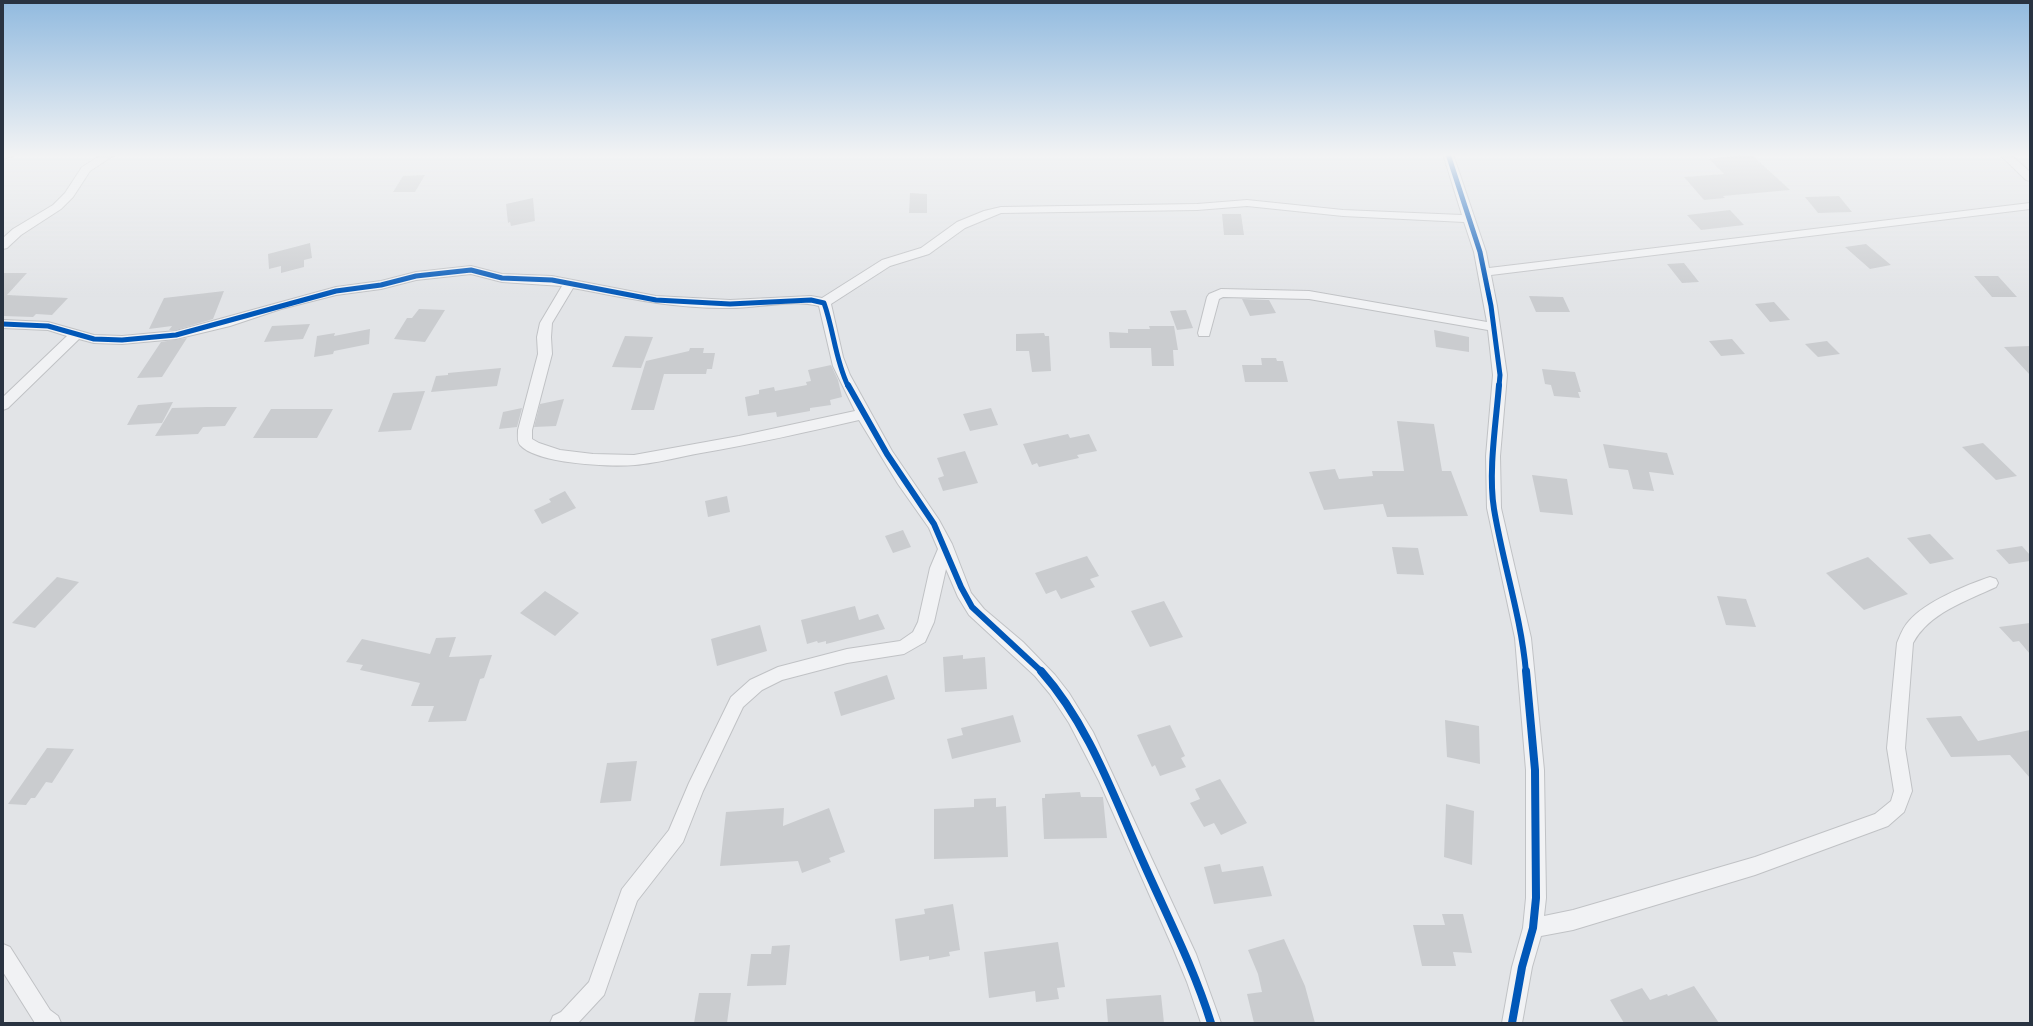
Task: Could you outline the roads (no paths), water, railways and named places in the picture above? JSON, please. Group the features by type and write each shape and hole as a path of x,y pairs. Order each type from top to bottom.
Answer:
{"street":[{"path":"3,244 62,202"},
{"path":"1463,202 1480,252 1500,375 1493,456 1494,508 1523,638 1535,770 1536,898 1533,928 1522,967 1512,1023"},
{"path":"824,303 886,263 925,251 961,225 988,213 1001,210 1197,207 1248,203 1343,213 1469,219"},
{"path":"1484,272 1560,264 1869,224 2030,206"},
{"path":"3,324 48,326 94,339 122,340 176,334 225,323 277,306 336,291 381,285 416,276 470,270 502,278 552,280 656,300 730,304 776,300 818,301 824,303 830,317 833,344 842,373 863,414 903,480 934,525 946,549 962,592 973,610 998,630 1040,670 1063,697 1104,770 1142,861 1202,993 1211,1023"},
{"path":"569,284 546,324 544,337 545,354 525,430 525,441 531,447 558,455 634,460 768,437 863,414"},
{"path":"1204,333 1213,297 1221,293 1309,294 1493,327"},
{"path":"3,405 76,335"},
{"path":"560,1023 568,1019 597,988 629,896 676,836 695,789 737,702 756,685 778,674 847,656 904,647 918,637 926,622 938,568 946,549"},
{"path":"1533,928 1573,920 1755,866 1881,820 1898,806 1903,791 1896,748 1905,643 1914,626 1946,602 1990,583"},
{"path":"3,954 43,1017 51,1023"}]}
